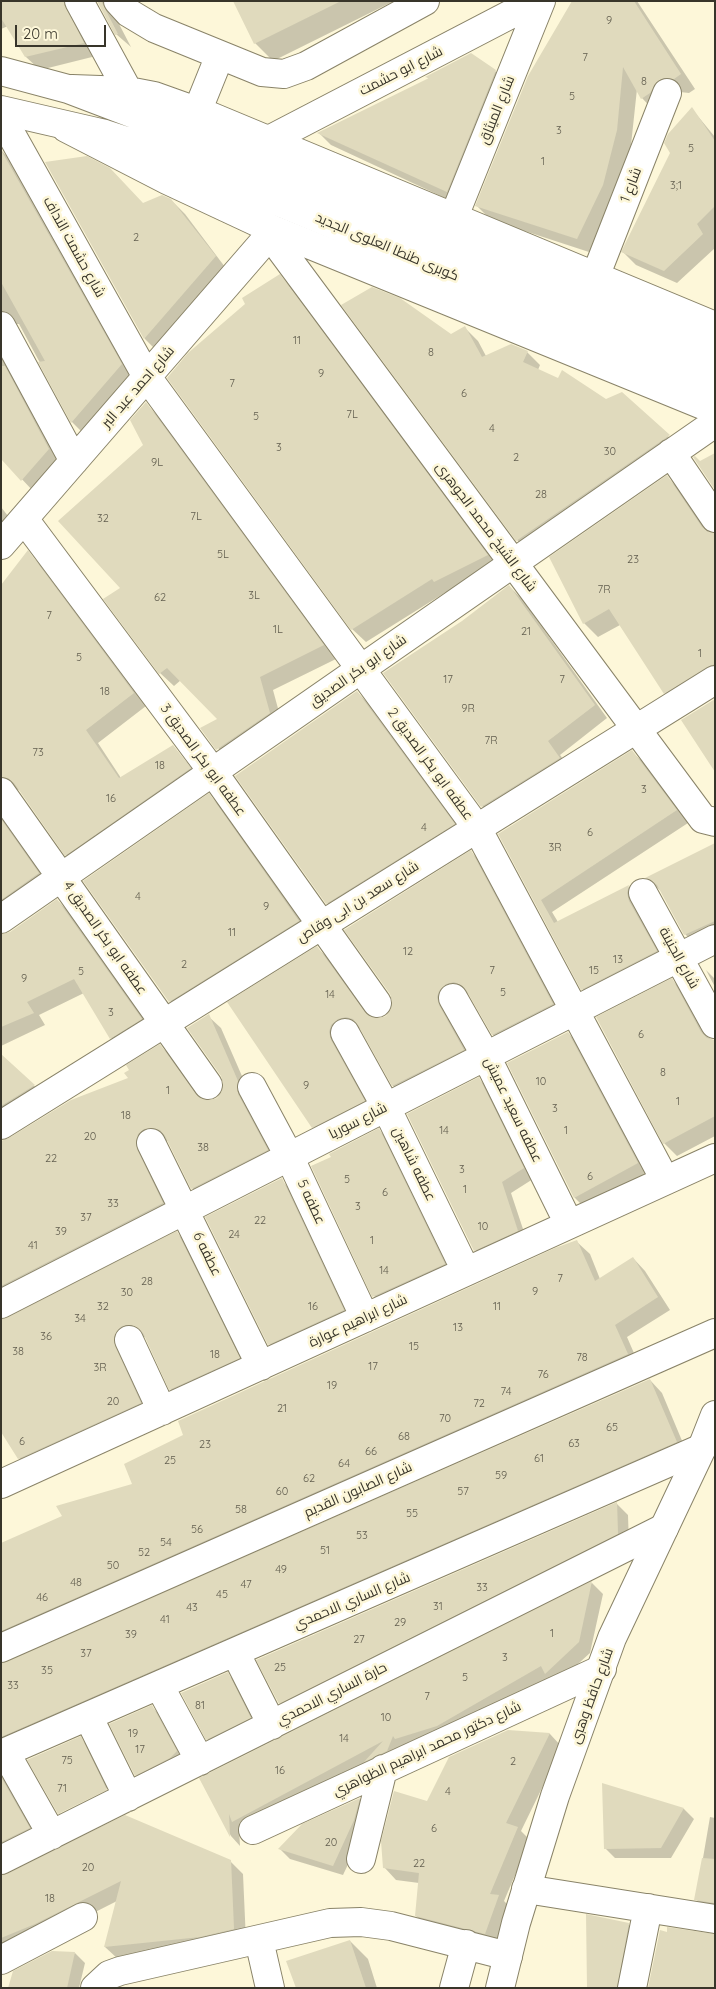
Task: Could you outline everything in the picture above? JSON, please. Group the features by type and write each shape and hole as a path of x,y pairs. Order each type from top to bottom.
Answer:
{"street":[{"path":"79,1 128,91"},
{"path":"118,1 141,21 262,72 284,74 306,66 425,1"},
{"name":"شارع ابو حشمت","path":"266,142 536,1"},
{"name":"شارع الميثاق","path":"454,219 541,1"},
{"path":"197,112 220,55"},
{"path":"1,70 68,89 128,91 154,96 197,112 715,326"},
{"name":"كوبرى طنطا العلوى الجديد","path":"68,89 160,124 715,354"},
{"name":"شارع 1","path":"595,277 667,93"},
{"name":"كوبرى طنطا العلوى الجديد","path":"1,110 105,134 152,149 715,383"},
{"name":"شارع حشمت النداف","path":"1,116 146,377"},
{"path":"56,122 93,144 272,232 715,410"},
{"name":"شارع احمد عبد البر","path":"1,545 272,232"},
{"name":"شارع الشيخ محمد الجوهرى","path":"272,232 635,729 709,821"},
{"path":"1,326 74,461"},
{"name":"عطفه ابو بكر الصديق 2","path":"146,377 477,828 665,1180"},
{"name":"شارع ابو بكر الصديق","path":"1,919 715,423"},
{"path":"671,453 715,518"},
{"name":"عطفه ابو بكر الصديق 3","path":"24,519 213,772 377,1003"},
{"name":"شارع سعد بن ابى وقاص","path":"1,1125 715,680"},
{"name":"عطفه ابو بكر الصديق 4","path":"1,792 208,1085"},
{"name":"شارع الجنينة","path":"643,892 715,1024"},
{"name":"شارع سوريا","path":"1,1304 715,939"},
{"name":"عطفه سعيد عميش","path":"453,998 486,1056 569,1224"},
{"name":"عطفه شاهين","path":"345,1033 386,1107 466,1272"},
{"name":"عطفه 5","path":"252,1087 290,1156 365,1318"},
{"name":"عطفه 6","path":"151,1143 261,1366"},
{"name":"شارع ابراهيم عوارة","path":"1,1484 715,1158"},
{"name":"شارع الصابون القديم","path":"1,1648 715,1333"},
{"path":"129,1340 162,1411"},
{"name":"شارع حافظ وهبى","path":"500,1988 526,1889 555,1796 612,1638 702,1448 715,1415"},
{"name":"شارع الساري الاحمدي","path":"3,1753 702,1448"},
{"name":"حارة الساري الاحمدي","path":"1,1860 664,1528"},
{"path":"235,1652 272,1725"},
{"name":"شارع دكتور محمد ابراهيم الظواهري","path":"253,1830 602,1669"},
{"path":"158,1685 200,1761"},
{"path":"88,1716 128,1797"},
{"path":"3,1753 52,1835"},
{"path":"361,1859 383,1770"},
{"path":"526,1889 715,1919"},
{"path":"632,1988 648,1908"},
{"path":"1,1960 83,1917"},
{"path":"95,1988 109,1975 120,1970 330,1923 361,1922 391,1926 508,1956"},
{"path":"259,1940 270,1988"},
{"path":"454,1988 466,1944"}],"building":[{"path":"1,1 63,1 84,43 25,57 1,18"},
{"path":"97,1 101,1 118,34 115,35"},
{"path":"233,1 341,1 254,44"},
{"path":"572,1 634,1 681,74 674,79 665,78 658,81 650,93 641,99 623,67 617,130 603,185 577,239 475,206 528,76"},
{"path":"471,53 496,70 447,192 317,133 429,78 425,77"},
{"path":"692,107 715,141 715,206 697,224 703,234 664,271 621,252 670,153 664,143 668,134"},
{"path":"1,150 122,364 71,423 38,362 45,361 1,282"},
{"path":"87,156 110,168 143,203 162,195 171,199 216,256 144,339 45,162"},
{"path":"280,274 488,555 434,582 432,579 351,630 167,378 188,353 245,304 242,298"},
{"path":"372,287 400,298 451,334 465,326 482,357 511,344 528,351 523,362 558,378 562,370 606,399 622,392 670,435 516,541 341,305"},
{"path":"1,366 5,366 49,449 21,481 1,459"},
{"path":"146,402 324,645 260,677 270,713 216,750 200,728 217,719 167,668 159,674 103,599 120,588 58,521 143,445 130,420"},
{"path":"715,453 715,490 693,457 695,456 700,461"},
{"path":"667,475 702,527 708,532 715,533 715,664 664,694 609,609 583,624 549,557"},
{"path":"28,550 134,693 86,730 119,778 173,745 191,768 65,856 14,783 8,778 1,777 1,585"},
{"path":"509,585 595,705 548,741 560,758 481,807 383,673 462,621"},
{"path":"357,691 455,824 326,904 235,776"},
{"path":"715,699 715,772 681,720"},
{"path":"632,750 677,810 541,900 554,923 629,885 627,893 629,901 657,951 581,990 498,834"},
{"path":"209,793 299,921 169,1002 83,881"},
{"path":"1,819 39,873 1,900"},
{"path":"715,843 715,921 684,935 657,885 645,878"},
{"path":"471,850 553,1004 492,1035 466,990 454,982 446,984 439,991 437,997 439,1005 464,1050 392,1086 358,1025 353,1019 346,1017 338,1019 331,1025 329,1032 331,1040 365,1101 312,1128 227,1002 317,946 365,1012 371,1017 379,1018 386,1016 391,1009 392,1001 390,994 344,930"},
{"path":"57,899 142,1019 110,1039 74,979 27,1002 34,1013 1,1027 1,934 10,932"},
{"path":"672,978 701,1032 707,1038 715,1040 715,1116 663,1144 596,1017"},
{"path":"209,1014 238,1081 238,1094 268,1150 191,1189 165,1136 160,1130 144,1129 138,1134 137,1149 163,1203 1,1286 1,1141 71,1100 128,1078 124,1073 129,1070 126,1065 160,1044 196,1094 202,1099 210,1100 217,1098 222,1091 223,1083 221,1076 187,1028"},
{"path":"568,1032 638,1163 574,1198 507,1063"},
{"path":"1,1054 35,1085 1,1106"},
{"path":"479,1077 524,1168 502,1182 518,1231 474,1251 407,1114"},
{"path":"379,1128 445,1264 372,1297 311,1166 331,1157 329,1154"},
{"path":"282,1178 344,1310 268,1345 205,1217"},
{"path":"177,1231 240,1358 169,1390 143,1333 131,1325 122,1326 114,1338 115,1346 141,1403 18,1459 1,1432 1,1319"},
{"path":"577,1240 595,1281 633,1257 658,1297 615,1325 628,1354 1,1631 1,1543 62,1516 56,1506 132,1484 124,1464 183,1435 178,1421 555,1248"},
{"path":"650,1379 677,1442 1,1737 1,1663"},
{"path":"617,1502 618,1534 279,1704 256,1660"},
{"path":"592,1581 579,1642 545,1674 541,1666 437,1726 395,1739 393,1736 387,1751 364,1762 383,1741 232,1822 229,1814 230,1837 199,1778"},
{"path":"228,1672 251,1718 206,1740 181,1693"},
{"path":"152,1705 177,1751 170,1758 135,1776 109,1724"},
{"path":"508,1730 550,1733 506,1823 518,1827 490,1894 499,1895 485,1934 415,1916 419,1873 383,1868 381,1841 394,1791 427,1801 449,1757"},
{"path":"81,1736 107,1790 58,1814 27,1760"},
{"path":"1,1777 30,1828 1,1842"},
{"path":"602,1783 684,1808 661,1848 604,1849"},
{"path":"360,1798 354,1820 333,1866 278,1849 302,1824"},
{"path":"125,1815 231,1860 234,1929 200,1937 104,1947 121,1881 35,1924 1,1938 1,1875"},
{"path":"702,1858 715,1859 715,1903 694,1900"},
{"path":"586,1914 629,1923 617,1988 587,1988"},
{"path":"667,1927 715,1934 715,1988 648,1988 660,1930 667,1932"},
{"path":"350,1940 366,1988 296,1988 286,1961"},
{"path":"52,1951 75,1952 67,1988 8,1988 13,1971"}]}
